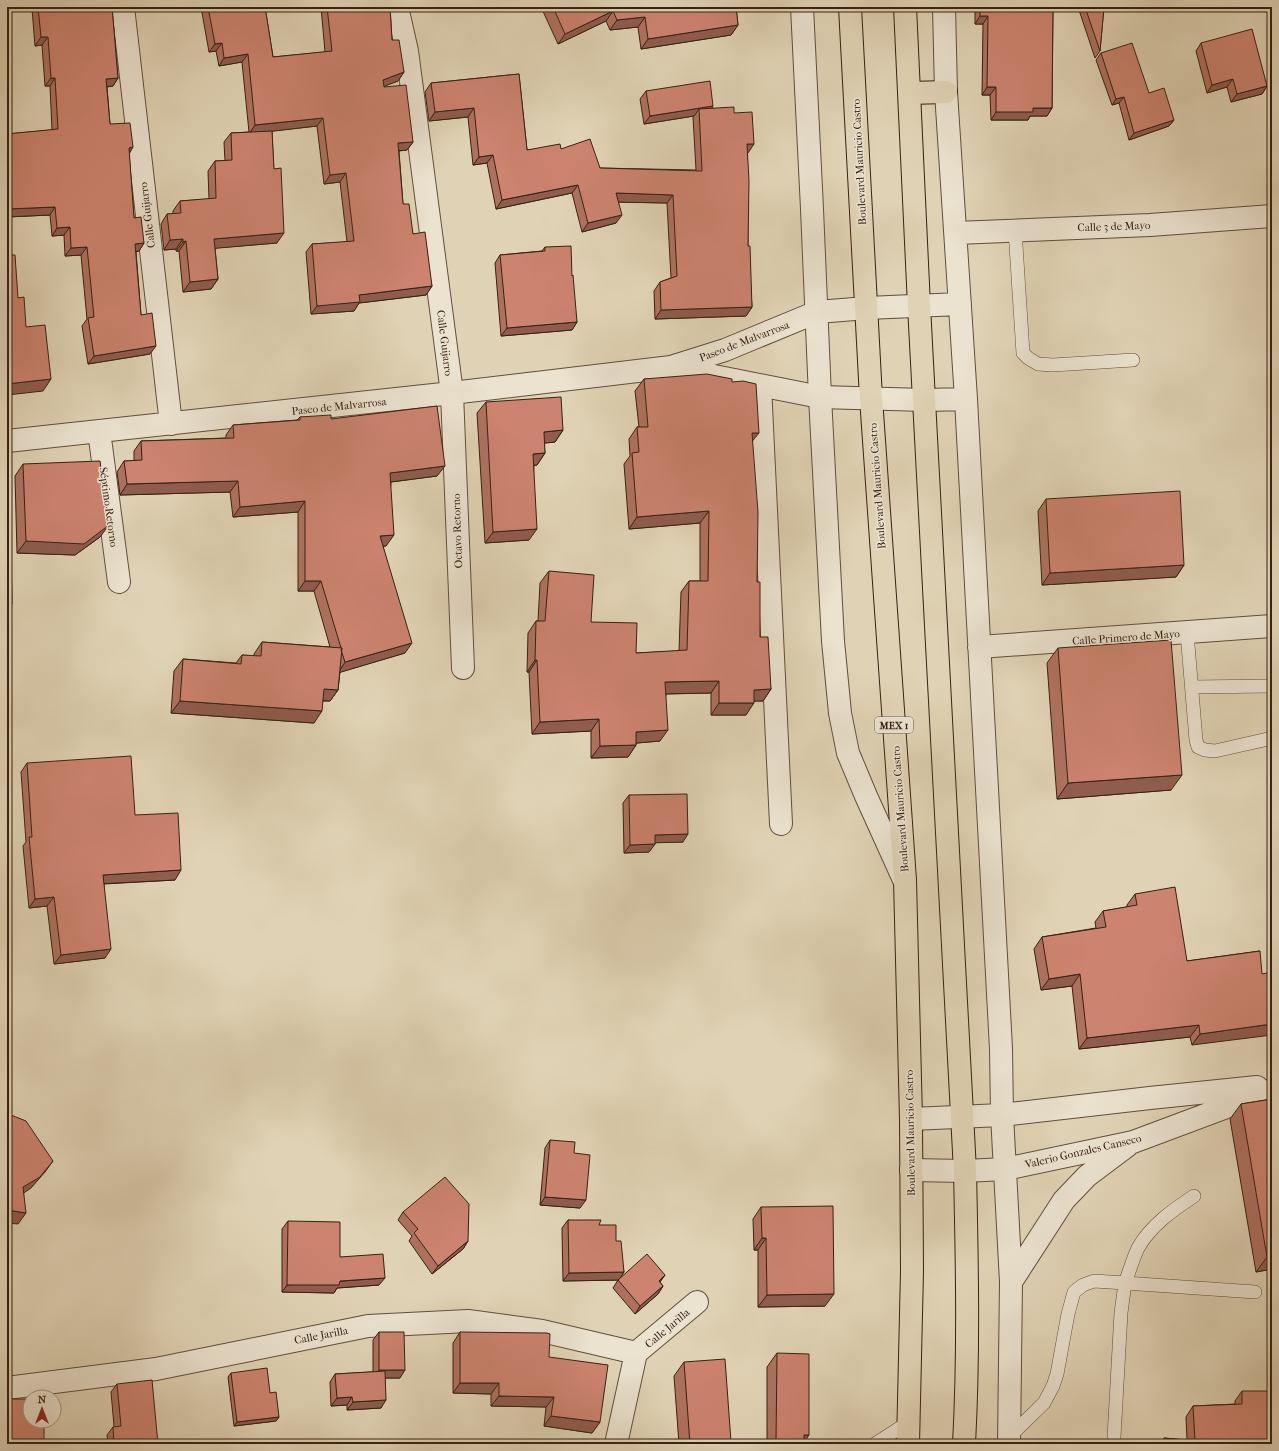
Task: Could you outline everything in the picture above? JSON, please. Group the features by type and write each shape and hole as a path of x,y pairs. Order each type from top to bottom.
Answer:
{"main road":[{"name":"Boulevard Mauricio Castro","path":"850,7 871,398 905,880 911,1119 912,1271 908,1444"},
{"path":"904,7 965,1171 967,1391 964,1444"},
{"path":"909,93 946,92"}],"street":[{"name":"Calle Guijarro","path":"123,7 171,424"},
{"name":"Calle Guijarro","path":"397,7 407,51 452,394"},
{"path":"802,7 833,641 840,713 848,752 866,796 905,880"},
{"path":"944,7 946,92 966,399 1001,1049 1002,1116 1011,1282 1009,1441"},
{"name":"Calle 3 de Mayo","path":"956,233 1150,225 1272,216"},
{"name":"Paseo de Malvarrosa","path":"7,441 452,394 671,367 725,350 817,312 867,308 960,304"},
{"name":"Paseo de Malvarrosa","path":"671,367 820,397 924,400 966,399"},
{"path":"760,385 781,824"},
{"name":"Octavo Retorno","path":"452,394 463,668"},
{"name":"Séptimo Retorno","path":"99,431 119,582"},
{"name":"Calle Primero de Mayo","path":"980,647 1272,626"},
{"path":"911,1119 1002,1116 1150,1098 1272,1086"},
{"name":"Valerio Gonzales Canseco","path":"911,1170 965,1171 1005,1169 1133,1142 1272,1090"},
{"path":"1011,1282 1064,1200 1087,1176 1133,1142"},
{"name":"Calle Jarilla","path":"616,1444 636,1353 697,1302"},
{"name":"Calle Jarilla","path":"7,1388 156,1369 368,1326 468,1321 542,1330 636,1353"}],"lane":[{"path":"1015,230 1023,353 1038,364 1134,360"},
{"path":"1187,633 1196,740 1198,747 1205,750 1215,751 1272,738"},
{"path":"1192,687 1272,686"},
{"path":"1114,1437 1121,1313 1125,1283 1138,1248 1153,1229 1167,1214 1194,1196"},
{"path":"1009,1441 1044,1403 1053,1386 1057,1374 1068,1314 1074,1292 1083,1285 1094,1281 1255,1292"},
{"path":"875,1444 909,1422"}],"building":[{"path":"38,7 112,7 118,78 106,79 110,124 130,123 133,147 129,148 134,218 141,217 144,243 135,244 141,315 152,313 156,346 94,356 88,318 94,317 87,247 71,248 70,227 57,228 55,207 7,209 7,134 58,129 55,78 51,78 48,37 41,37"},
{"path":"208,7 265,7 273,57 332,51 327,7 390,7 392,40 399,40 404,72 383,80 384,87 406,85 413,142 398,143 403,204 409,204 413,234 425,232 432,286 359,295 360,302 317,306 312,244 354,241 346,173 330,175 323,118 255,125 248,54 224,58 222,43 215,44"},
{"path":"553,7 736,7 738,25 648,39 645,17 617,20 613,11 565,34"},
{"path":"980,7 1053,7 1052,108 1033,108 1033,112 996,112 996,87 987,87 988,16 980,16"},
{"path":"1085,7 1104,7 1100,51"},
{"path":"1252,29 1267,86 1237,94 1233,79 1212,85 1201,43"},
{"path":"1132,43 1149,93 1164,88 1174,120 1134,133 1124,97 1116,99 1101,53"},
{"path":"519,74 527,150 560,144 561,149 590,139 600,168 702,171 699,109 734,107 734,113 752,112 754,144 747,144 749,181 748,246 750,246 752,307 661,310 660,282 677,276 673,195 616,193 622,215 588,223 578,185 502,200 493,155 479,157 474,108 435,112 431,83"},
{"path":"710,81 713,106 650,116 646,91"},
{"path":"272,131 274,169 281,168 284,233 214,239 218,279 190,282 186,241 183,242 183,239 170,240 167,214 181,213 180,201 216,198 215,161 232,160 231,133"},
{"path":"571,246 572,276 573,275 577,322 507,328 500,255 545,251 545,247"},
{"path":"7,255 15,255 18,298 24,297 26,327 45,325 51,379 7,384"},
{"path":"707,374 732,379 732,382 743,381 756,384 759,433 752,433 758,512 757,582 760,582 760,637 768,637 771,689 754,690 754,703 719,703 719,681 665,682 668,730 636,732 636,745 600,746 599,719 540,722 537,660 535,660 536,621 545,621 549,571 594,575 591,622 637,623 636,653 687,650 689,581 708,581 709,511 637,517 632,453 639,452 637,427 648,427 644,379"},
{"path":"561,397 563,430 544,432 545,453 533,454 537,529 493,532 486,402"},
{"path":"437,406 445,466 390,473 394,535 380,536 412,643 345,662 321,581 305,581 305,501 240,507 238,481 127,484 124,461 142,460 141,441 234,438 233,425 300,420 300,417 331,415 331,419"},
{"path":"100,461 109,525 84,544 26,541 23,464"},
{"path":"1180,491 1184,565 1050,573 1046,499"},
{"path":"7,544 11,544 12,604 7,605"},
{"path":"1171,640 1182,775 1068,783 1058,648"},
{"path":"262,642 342,648 338,690 324,689 322,711 180,701 183,659 241,664 242,655 261,656"},
{"path":"131,756 135,815 178,813 181,870 103,875 111,949 61,955 54,897 35,899 29,837 32,837 27,763"},
{"path":"687,794 688,834 655,835 655,844 630,845 629,795"},
{"path":"1175,887 1187,961 1260,951 1262,974 1272,972 1272,1024 1200,1034 1199,1025 1087,1038 1080,974 1049,979 1042,937 1106,927 1103,911 1137,905 1135,894"},
{"path":"1272,1099 1272,1256 1267,1257 1241,1104"},
{"path":"7,1112 26,1121 53,1161 40,1177 23,1187 26,1213 7,1210"},
{"path":"550,1140 575,1142 574,1153 590,1155 586,1200 545,1197"},
{"path":"445,1177 469,1204 468,1241 438,1266 414,1233 418,1229 403,1212"},
{"path":"833,1206 834,1294 767,1295 766,1238 762,1238 761,1207"},
{"path":"568,1220 601,1220 599,1225 616,1225 616,1241 621,1241 624,1272 569,1273"},
{"path":"288,1221 340,1222 340,1257 383,1254 385,1278 340,1281 339,1285 287,1285"},
{"path":"647,1254 665,1275 659,1281 663,1286 640,1306 618,1280"},
{"path":"379,1332 404,1332 405,1370 379,1370"},
{"path":"460,1332 547,1333 550,1334 549,1357 608,1365 600,1422 551,1416 554,1397 499,1396 499,1383 460,1383"},
{"path":"777,1353 809,1354 809,1435 804,1435 804,1444 690,1444 684,1362 725,1359 731,1442 776,1442"},
{"path":"267,1368 270,1393 276,1392 279,1417 237,1422 231,1373"},
{"path":"385,1371 386,1400 353,1402 352,1397 337,1398 335,1374"},
{"path":"152,1380 158,1444 114,1444 113,1427 121,1426 117,1384"},
{"path":"1242,1391 1272,1391 1272,1444 1163,1444 1164,1438 1195,1441 1193,1406 1242,1404"},
{"path":"7,1399 22,1399 22,1429 44,1429 44,1444 7,1444"}]}
